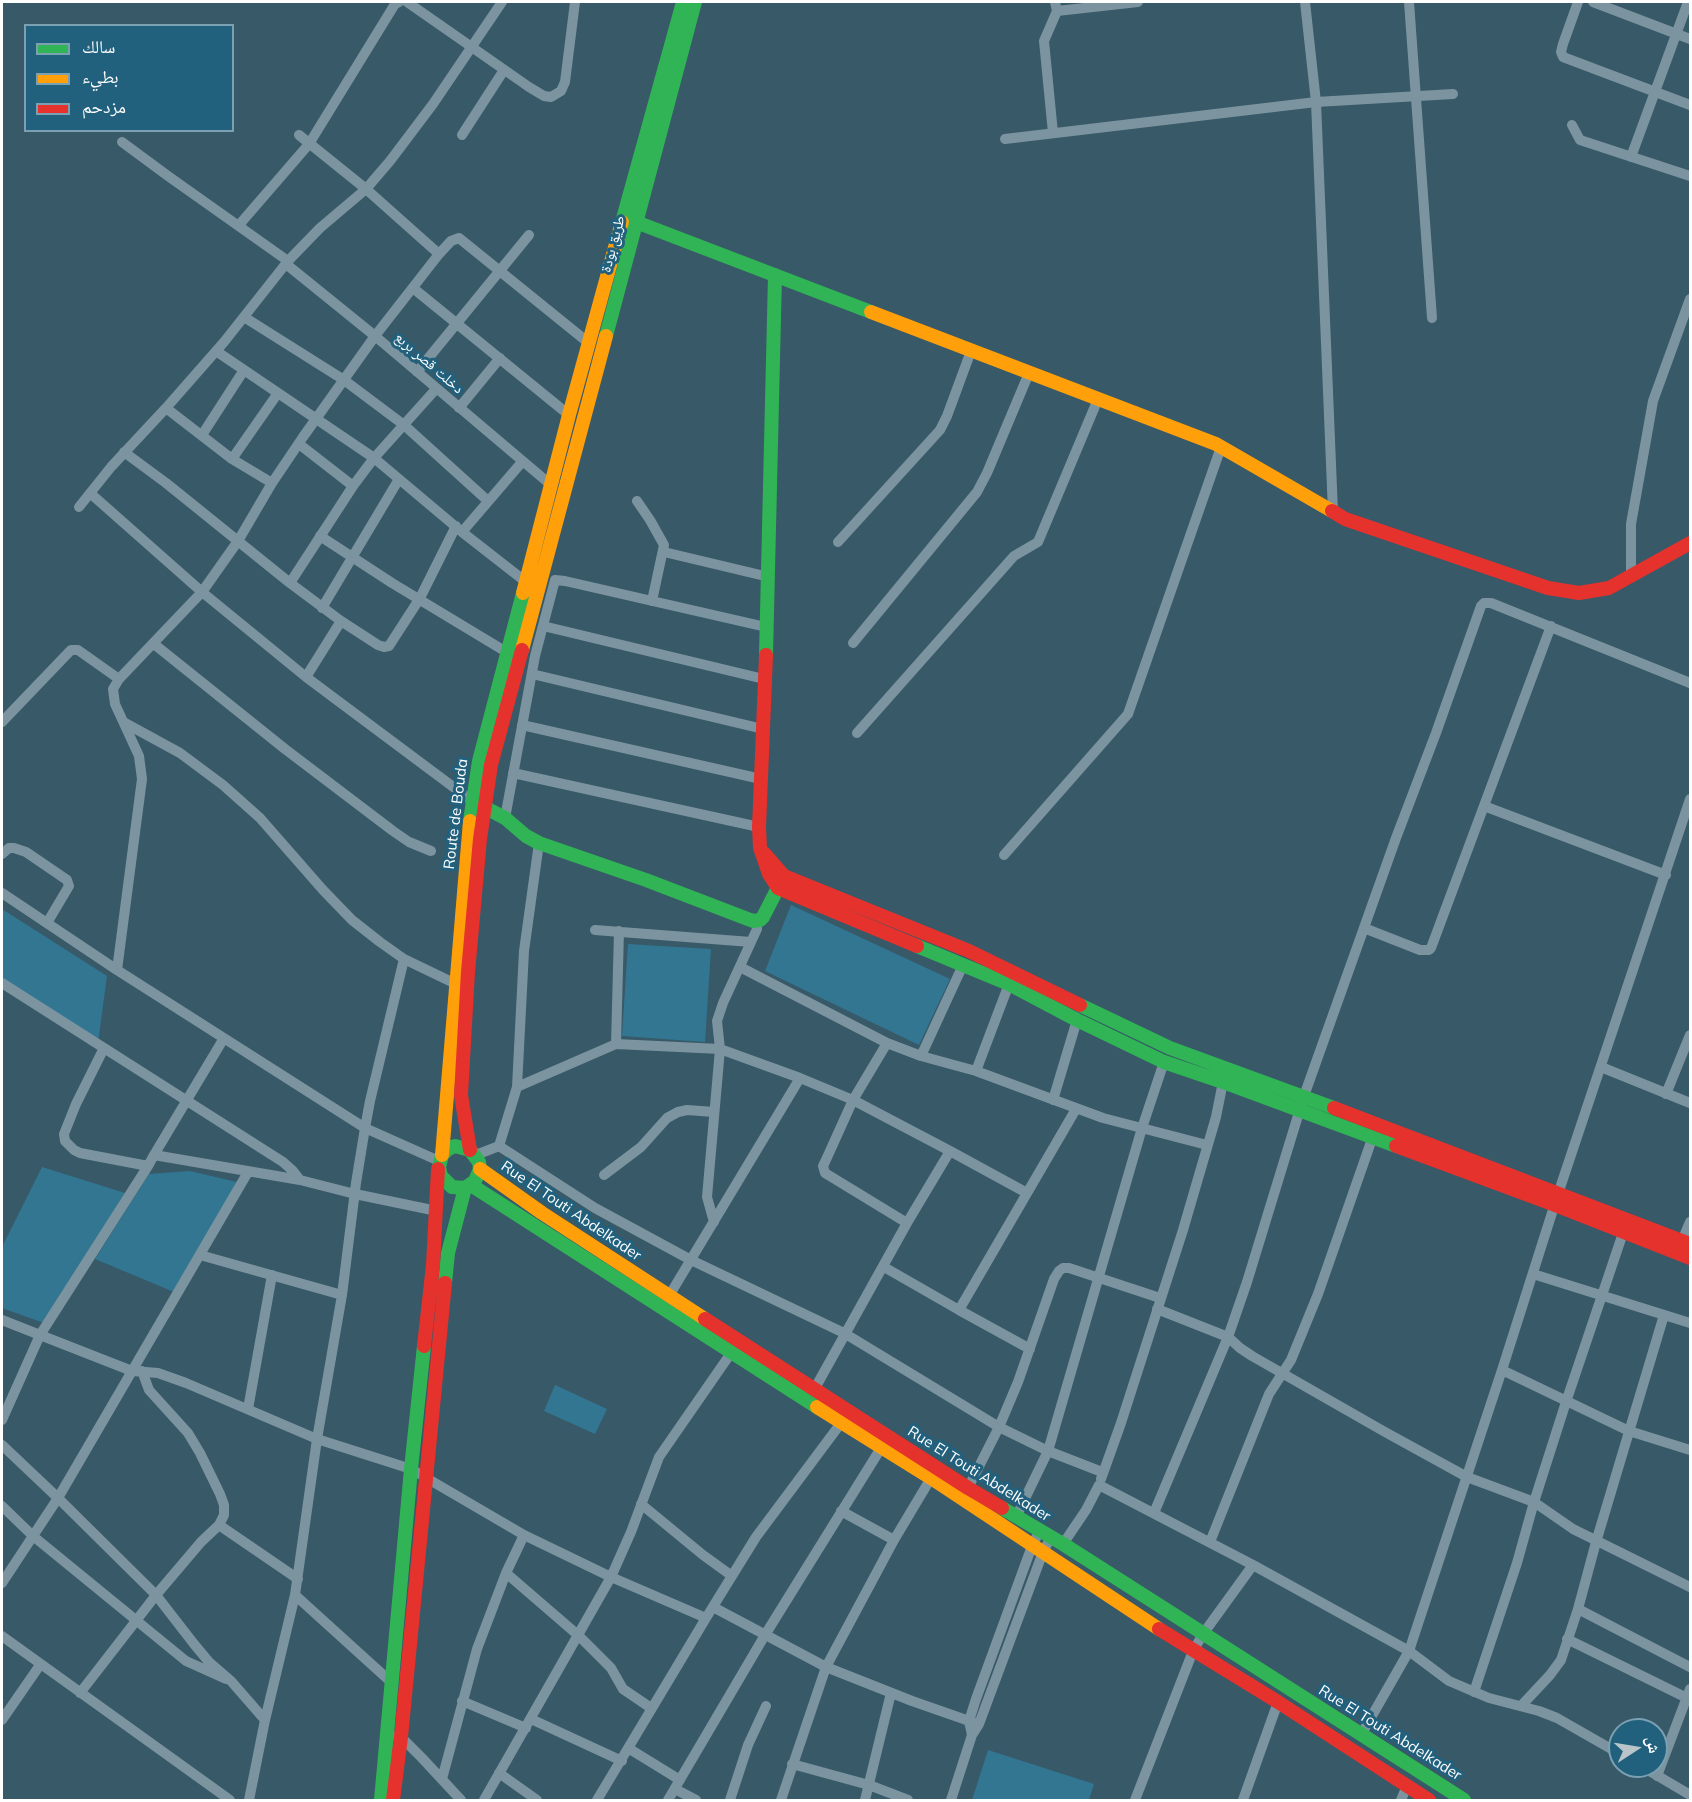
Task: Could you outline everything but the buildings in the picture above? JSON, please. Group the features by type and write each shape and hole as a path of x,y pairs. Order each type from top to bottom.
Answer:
{"main road":[{"name":"طريق بودة","path":"564,495 636,222 683,2"},
{"name":"طريق بودة","path":"551,486 590,344 695,2"},
{"path":"636,222 1221,447 1346,519 1548,588 1579,593 1609,588 1690,543"},
{"path":"775,275 769,577 759,827 760,848 769,874 781,882 1009,984 1164,1062 1372,1139 1686,1242"},
{"name":"Route de Bouda","path":"473,1152 461,1095 478,804 478,761 551,486"},
{"name":"Route de Bouda","path":"395,1736 391,1682 437,1210 456,984 478,804 491,765 564,495"},
{"path":"478,804 505,818 526,836 540,843 646,880 748,920 757,921 763,917 781,882"},
{"path":"781,882 969,951 1170,1048 1304,1096 1557,1199 1623,1233 1690,1257"},
{"path":"393,1800 395,1736 426,1477 447,1262 468,1187 479,1174 480,1169 479,1161 473,1152 455,1146 448,1149 440,1161 441,1176 452,1187 468,1187"},
{"name":"Rue El Touti Abdelkader","path":"480,1169 542,1214 814,1390 968,1488 1051,1537 1464,1800"},
{"name":"Rue El Touti Abdelkader","path":"468,1187 931,1478 1193,1650 1430,1800"},
{"path":"1170,1635 1180,1620"},
{"path":"381,1800 395,1736"}],"street":[{"path":"239,225 309,144 395,4 399,2"},
{"path":"407,2 472,45 504,70 544,96 551,97 561,91 565,82 575,2"},
{"path":"79,507 124,452 216,351 287,262 306,241 366,189 390,161 433,104 502,2"},
{"path":"1053,133 1044,41 1056,6 1138,2"},
{"path":"1305,2 1316,102 1333,512"},
{"path":"1409,2 1432,318"},
{"path":"1578,2 1563,44 1561,52 1563,57 1690,105"},
{"path":"1593,2 1690,39"},
{"path":"1631,157 1688,2"},
{"path":"462,135 504,70"},
{"path":"1005,139 1316,102 1453,94"},
{"path":"1572,125 1580,140 1690,176"},
{"path":"299,135 366,189 439,254"},
{"name":"دخلت قصر بربع","path":"122,142 287,262 551,486"},
{"path":"417,372 529,235"},
{"path":"117,970 142,779 139,756 115,704 113,689 119,679 202,592 238,541 272,483 375,336 439,254 451,241 459,238 590,344"},
{"path":"413,288 569,416"},
{"path":"1631,576 1631,524 1653,401 1690,299"},
{"path":"244,317 344,380 404,425 488,501"},
{"path":"216,351 374,458 526,582"},
{"path":"838,542 940,430 971,351"},
{"path":"459,408 500,358"},
{"path":"202,435 244,370"},
{"path":"853,643 977,492 1029,373"},
{"path":"290,583 353,486 374,458 436,389"},
{"path":"232,459 278,393"},
{"path":"857,733 1014,556 1038,542 1098,399"},
{"path":"166,408 232,459 272,483"},
{"path":"299,444 353,486"},
{"path":"1004,855 1128,714 1221,447"},
{"path":"124,452 322,608 384,647 389,646 420,598 459,529 488,501 522,462"},
{"path":"322,608 399,479"},
{"path":"90,493 202,592 306,677 478,804"},
{"path":"637,501 662,540 664,552 652,601"},
{"path":"320,536 508,653"},
{"path":"664,552 769,577"},
{"path":"505,818 532,674 553,586 557,580 766,627"},
{"path":"1154,1513 1228,1337 1304,1096 1481,606 1484,603 1491,603 1690,683"},
{"path":"306,677 341,621"},
{"path":"543,626 764,679"},
{"path":"1364,928 1420,950 1429,950 1551,626"},
{"path":"154,644 285,749 393,831 409,842 431,851"},
{"path":"2,722 71,650 78,650 119,679"},
{"path":"532,674 763,729"},
{"path":"125,723 180,753 224,785 260,818 323,891 352,920 404,958 456,984"},
{"path":"522,725 761,779"},
{"path":"513,773 759,827"},
{"path":"1361,1735 1408,1651 1690,799"},
{"path":"1484,806 1666,875"},
{"path":"499,1146 517,1087 524,951 540,843"},
{"path":"2,854 9,848 26,852 67,880 69,886 47,923"},
{"path":"2,893 117,970 366,1128 440,1161"},
{"path":"714,1222 707,1197 720,1049 717,1021 757,929 757,921"},
{"path":"595,930 751,942"},
{"path":"616,1044 619,931"},
{"path":"249,1800 298,1579 317,1438 342,1295 370,1101 404,958"},
{"path":"921,1056 963,965"},
{"path":"740,967 887,1043 921,1056 976,1071 1076,1109 1207,1145"},
{"path":"2,983 283,1162 300,1180"},
{"path":"976,1071 1009,984"},
{"path":"1053,1100 1077,1020"},
{"path":"1666,1094 1690,1035"},
{"path":"2,1420 40,1335 148,1166 185,1100 224,1038"},
{"path":"887,1043 853,1100 823,1166 825,1173 907,1223"},
{"path":"517,1087 616,1044 720,1049 853,1100 1027,1193"},
{"path":"104,1048 76,1104 64,1139 69,1146 80,1153 148,1166"},
{"path":"1016,1516 1048,1451 1097,1278 1164,1062"},
{"path":"1601,1067 1690,1103"},
{"path":"669,1296 800,1078"},
{"path":"951,1800 972,1735 995,1646 1037,1549 1086,1510 1099,1485 1183,1230 1216,1117 1223,1082"},
{"path":"959,1311 1076,1109"},
{"path":"604,1174 641,1147 667,1118 687,1110 714,1112"},
{"path":"1210,1542 1266,1401 1291,1360 1318,1294 1372,1139"},
{"path":"473,1152 499,1146 595,1208 691,1260 844,1333 999,1427 1048,1451 1102,1472"},
{"path":"814,1390 844,1333 950,1151"},
{"path":"154,1155 300,1180 355,1194 437,1210"},
{"path":"2,1583 137,1371 248,1172"},
{"path":"1686,1242 1690,1221"},
{"path":"1474,1692 1517,1563 1533,1502 1623,1233"},
{"path":"200,1255 342,1295"},
{"path":"884,1267 1030,1349"},
{"path":"968,1488 999,1427 1059,1271 1069,1268 1160,1298"},
{"path":"1533,1274 1690,1323"},
{"path":"248,1409 272,1275"},
{"path":"1156,1309 1228,1337 1240,1348 1356,1416 1467,1477 1533,1502 1596,1542 1690,1587"},
{"path":"1521,1706 1561,1660 1664,1315"},
{"path":"2,1320 137,1371 158,1373 186,1383 317,1438 411,1469 524,1535 705,1618"},
{"path":"484,1800 612,1577 659,1457 731,1353"},
{"path":"1502,1370 1629,1431 1690,1450"},
{"path":"80,1694 156,1595 219,1524 224,1515 224,1505 200,1452 188,1432 149,1390 137,1371"},
{"path":"597,1800 756,1537 841,1423"},
{"path":"2,1445 156,1595 209,1662 231,1681 265,1720"},
{"path":"668,1800 765,1635 880,1448"},
{"path":"781,1800 825,1667 894,1540 931,1478"},
{"path":"1099,1485 1253,1564 1408,1651 1449,1681 1489,1698 1557,1718 1608,1747"},
{"path":"641,1504 732,1576"},
{"path":"2,1506 33,1536 186,1661 231,1681"},
{"path":"841,1511 894,1540"},
{"path":"219,1524 298,1579"},
{"path":"442,1779 477,1649 506,1573 524,1535"},
{"path":"974,1722 1007,1650 1037,1549"},
{"path":"1135,1800 1193,1650 1253,1564"},
{"path":"506,1573 579,1636 611,1668 622,1689 651,1708"},
{"path":"295,1594 391,1682"},
{"path":"713,1607 825,1667 974,1722"},
{"path":"1578,1609 1690,1667"},
{"path":"2,1636 230,1800"},
{"path":"1567,1639 1689,1694 1668,1748"},
{"path":"995,1646 1007,1650"},
{"path":"2,1720 40,1665"},
{"path":"865,1800 891,1693"},
{"path":"462,1701 622,1761"},
{"path":"1244,1800 1278,1702"},
{"path":"730,1800 748,1745 766,1706"},
{"path":"395,1736 442,1779 461,1800"},
{"path":"628,1748 696,1800"},
{"path":"792,1764 869,1785 908,1800"},
{"path":"500,1773 537,1800"},
{"path":"1660,1778 1690,1795"},
{"path":"1401,1800 1407,1786"}],"shaded area":[{"path":"791,905 950,979 919,1045 765,971"},
{"path":"2,909 107,976 98,1043 2,981"},
{"path":"628,944 711,949 705,1042 622,1036"},
{"path":"42,1167 125,1193 44,1323 2,1308 2,1247"},
{"path":"190,1171 237,1182 174,1292 95,1259 149,1174"},
{"path":"555,1385 607,1409 595,1434 544,1411"},
{"path":"988,1750 1094,1784 1089,1800 972,1800"}],"traffic: fast":[{"path":"622,222 683,2"},
{"path":"606,336 695,2"},
{"path":"636,222 871,312"},
{"path":"766,655 775,275"},
{"path":"470,821 479,761 523,593"},
{"path":"478,804 505,818 526,836 539,843 646,880 753,921 763,917 782,880"},
{"path":"917,946 1009,984 1164,1062 1396,1146"},
{"path":"1080,1005 1170,1048 1334,1108"},
{"path":"445,1283 448,1253 465,1188 475,1181 480,1169 479,1162 470,1150 455,1146 442,1155 439,1167 441,1176 452,1187 465,1188"},
{"path":"471,1185 817,1407"},
{"path":"381,1800 424,1346"},
{"path":"1002,1508 1063,1544 1464,1800"}],"traffic: slow":[{"path":"523,593 622,222"},
{"path":"871,312 1216,444 1332,511"},
{"path":"522,650 606,336"},
{"path":"442,1155 470,821"},
{"path":"480,1169 542,1213 705,1319"},
{"path":"817,1407 931,1478 1159,1629"}],"traffic: jam":[{"path":"1332,511 1345,519 1548,588 1579,593 1609,588 1690,543"},
{"path":"470,1150 461,1095 468,972 480,839 491,765 522,650"},
{"path":"766,655 759,827 760,848 769,874 778,888 917,946"},
{"path":"764,853 784,876 969,951 1080,1005"},
{"path":"1334,1108 1690,1244"},
{"path":"1396,1146 1690,1258"},
{"path":"424,1346 433,1265 438,1169"},
{"path":"393,1800 445,1283"},
{"path":"705,1319 1002,1508"},
{"path":"1159,1629 1278,1702 1429,1800"}]}
